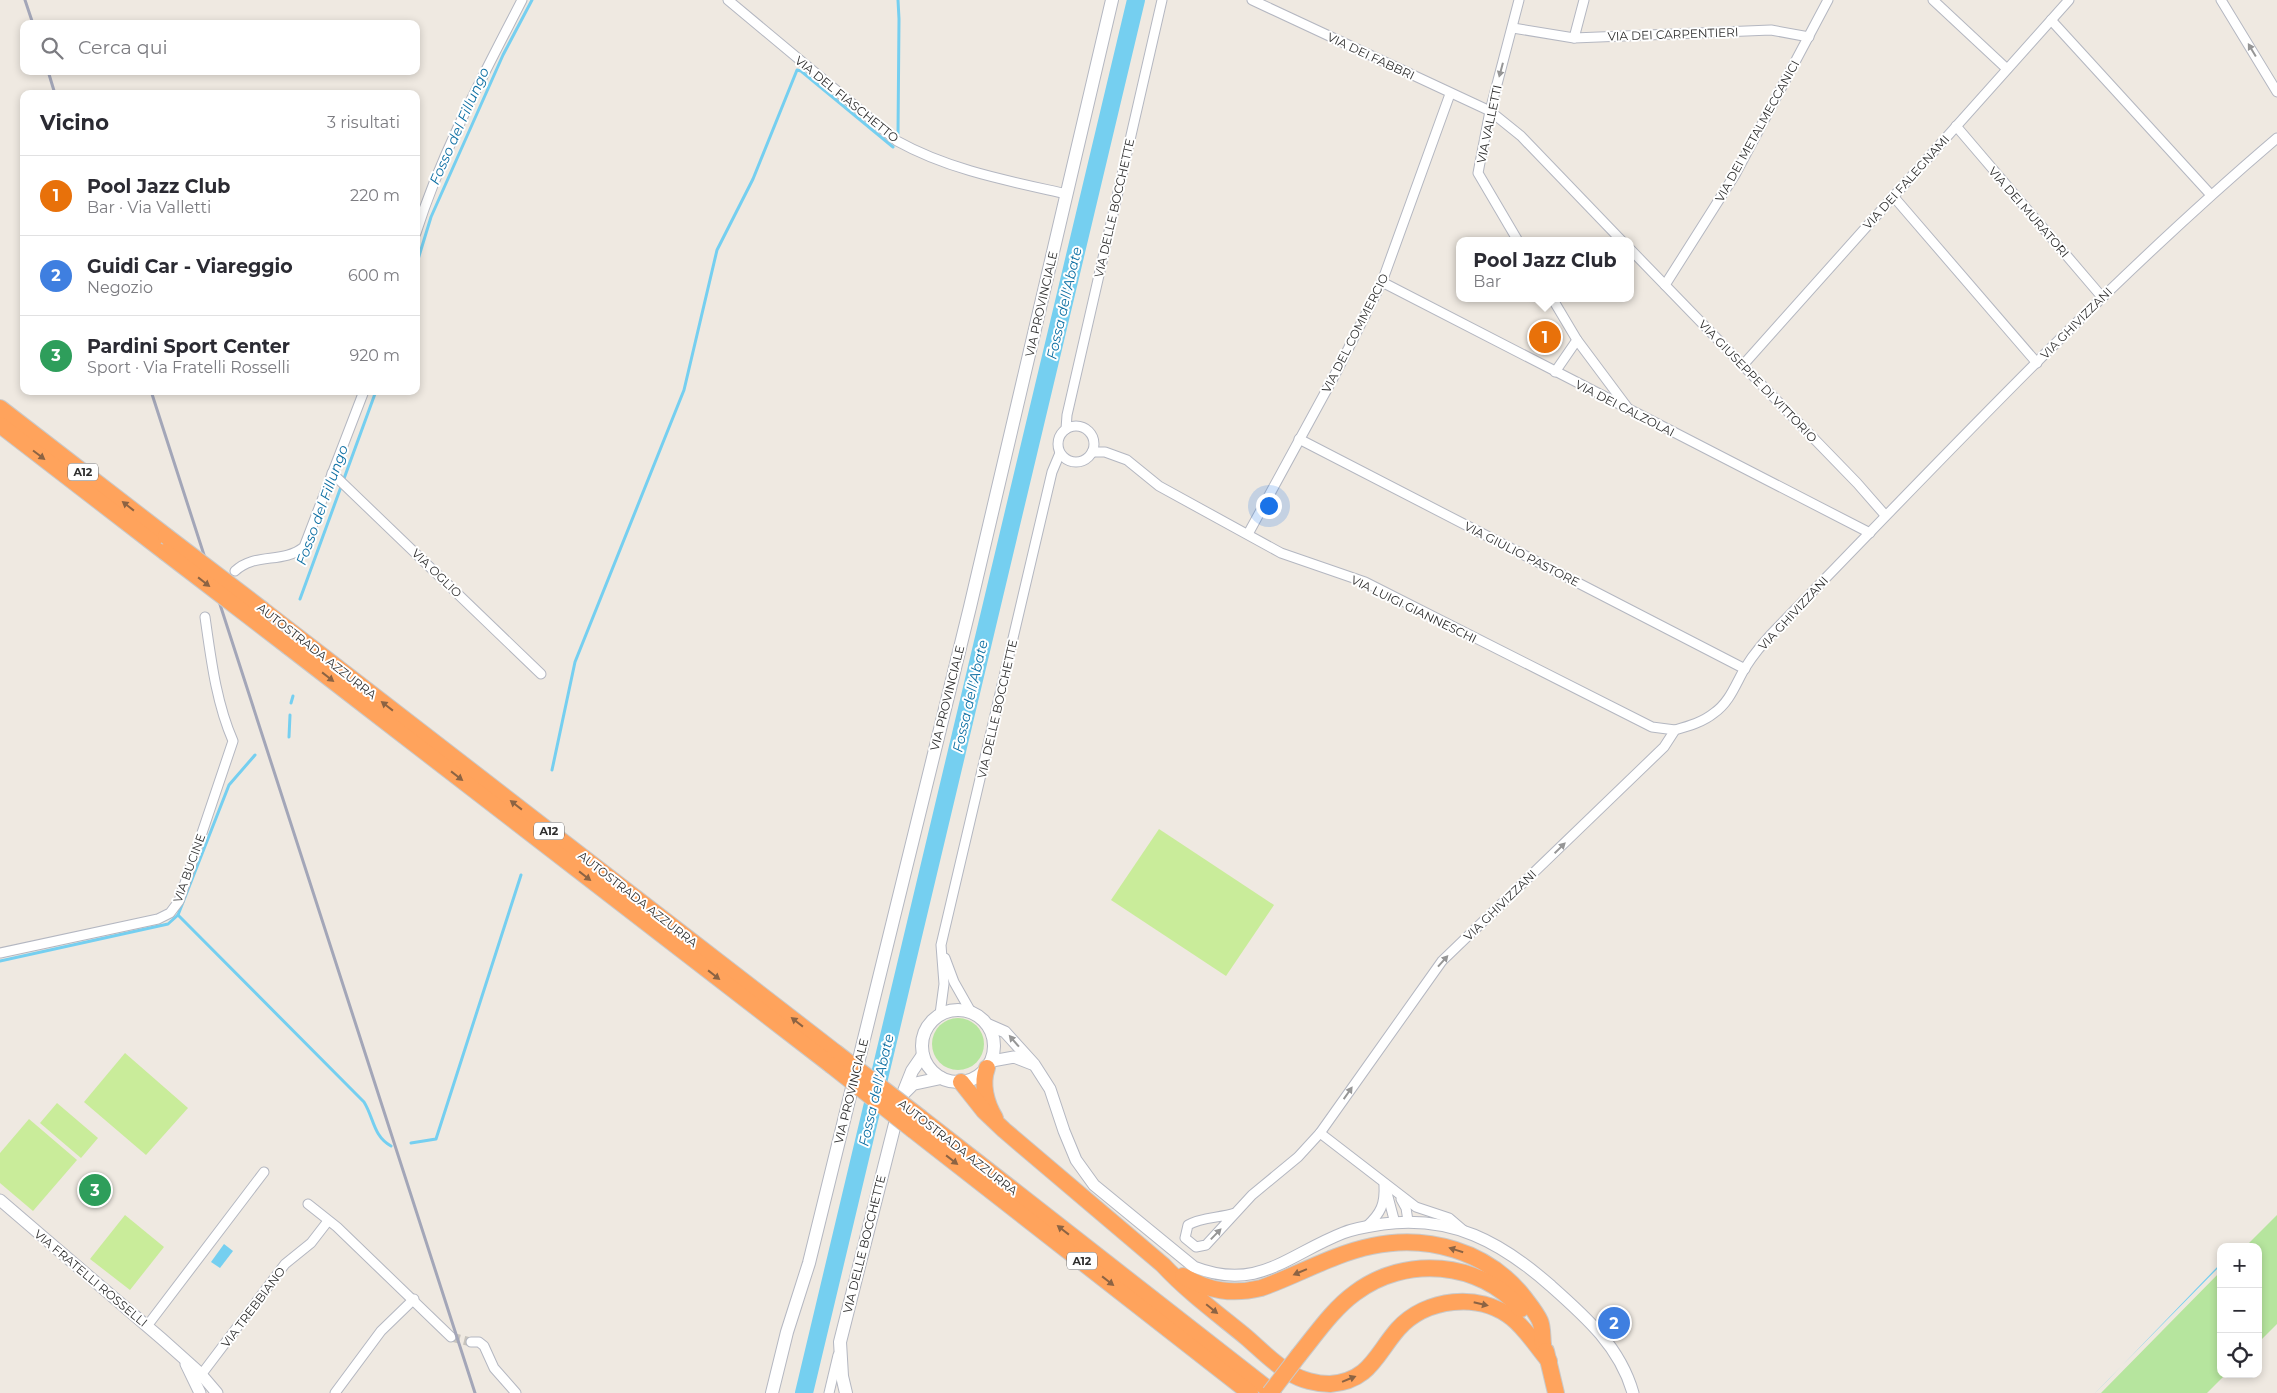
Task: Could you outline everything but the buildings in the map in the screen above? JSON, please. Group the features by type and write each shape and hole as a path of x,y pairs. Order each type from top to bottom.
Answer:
{"highway":[{"name":"AUTOSTRADA AZZURRA","path":"0,408 263,610 833,1059 1271,1393"},
{"name":"AUTOSTRADA AZZURRA","path":"0,426 289,648 833,1059"},
{"path":"990,1064 984,1078 989,1108 1004,1130"},
{"path":"961,1082 984,1111 1004,1130 1163,1265 1180,1283 1290,1373 1316,1383 1341,1382 1362,1373 1376,1360 1394,1334 1409,1319 1429,1308 1451,1302 1478,1303 1502,1311 1516,1322 1549,1361"},
{"name":"AUTOSTRADA AZZURRA","path":"917,1124 1250,1393"},
{"path":"1163,1265 1209,1289 1225,1292 1243,1292 1270,1285 1370,1246 1404,1242 1436,1244 1477,1258 1509,1280 1529,1304 1541,1323 1543,1344"},
{"path":"1271,1393 1337,1309 1354,1293 1385,1276 1420,1269 1461,1272 1496,1286 1509,1296 1529,1319 1543,1344 1555,1386"}],"main road":[{"name":"VIA PROVINCIALE","path":"772,1393 787,1332 809,1263 970,607 1112,0"},
{"path":"955,1010 971,1012 988,1025 994,1036 995,1049 990,1064 980,1075 961,1082 942,1078 933,1072 923,1055 923,1036 933,1020 940,1014 955,1010"},
{"name":"VIA DELLE BOCCHETTE","path":"846,1393 842,1376 840,1342 902,1096 912,1071 923,1055"},
{"path":"902,1096 913,1084 942,1078"}],"street":[{"path":"420,221 428,197 473,96 522,0"},
{"name":"VIA DEL FIASCHETTO","path":"728,0 905,146 923,156 993,178 1067,194"},
{"name":"VIA DELLE BOCCHETTE","path":"940,945 1052,472 1060,453 1058,443 1066,429 1067,415 1162,0"},
{"name":"VIA DEI FABBRI","path":"1252,0 1490,112"},
{"name":"VIA VALLETTI","path":"1516,237 1478,173 1490,112 1520,0"},
{"path":"1574,38 1584,0"},
{"name":"VIA DEI METALMECCANICI","path":"1665,285 1736,173 1828,0"},
{"path":"1933,0 2007,69"},
{"name":"VIA DEI FALEGNAMI","path":"1743,365 2069,0"},
{"path":"2221,0 2277,92"},
{"path":"2051,20 2211,195"},
{"name":"VIA DEI CARPENTIERI","path":"1512,28 1574,38 1771,30 1809,37"},
{"name":"VIA DEL COMMERCIO","path":"1248,534 1382,282 1450,94"},
{"path":"1490,112 1521,136 1618,237"},
{"name":"VIA DEI MURATORI","path":"1956,126 2102,298"},
{"name":"VIA GHIVIZZANI","path":"1235,1213 1214,1219 1194,1221 1188,1225 1185,1238 1196,1247 1206,1245 1235,1213 1298,1157 1320,1133 1442,961 1664,748 1675,730 1695,724 1715,713 1734,690 1745,669 1764,641 1870,533 1885,515 2102,298 2211,195 2277,138"},
{"path":"1893,196 2037,362"},
{"name":"VIA GIUSEPPE DI VITTORIO","path":"1634,253 1857,483 1885,515"},
{"name":"VIA DEI CALZOLAI","path":"1382,282 1870,533"},
{"path":"1554,302 1603,378 1630,410"},
{"path":"1555,372 1577,340"},
{"path":"234,571 244,562 296,554 304,547 336,476 363,395"},
{"path":"1060,453 1068,460 1079,462 1089,457 1092,452 1093,440 1087,430 1076,426 1067,415"},
{"path":"1066,429 1076,426"},
{"name":"VIA GIULIO PASTORE","path":"1299,439 1745,669"},
{"name":"VIA LUIGI GIANNESCHI","path":"1093,440 1105,452"},
{"name":"VIA LUIGI GIANNESCHI","path":"1092,452 1105,452 1127,460 1159,486 1281,553 1365,582 1652,727 1675,730"},
{"path":"1052,472 1068,460"},
{"name":"VIA OGLIO","path":"336,476 541,674"},
{"name":"VIA BUCINE","path":"0,953 158,919 170,913 179,901 233,741 225,722 218,694 205,617"},
{"path":"940,945 954,982 971,1012"},
{"path":"940,945 944,984 940,1014"},
{"path":"988,1025 1005,1032 1034,1064 1050,1089 1076,1160 1094,1185 1194,1267 1212,1274 1231,1276 1252,1274 1271,1268 1344,1232 1368,1226 1408,1221 1432,1223 1463,1230 1502,1248 1531,1268 1597,1329 1623,1367 1633,1393"},
{"path":"990,1064 1014,1057 1034,1064"},
{"path":"1320,1133 1416,1207 1449,1218 1463,1230"},
{"path":"147,1326 264,1172"},
{"path":"1368,1226 1382,1210 1386,1185"},
{"path":"1386,1185 1406,1208 1408,1221"},
{"path":"1386,1185 1395,1223"},
{"name":"VIA FRATELLI ROSSELLI","path":"0,1200 200,1372 217,1393"},
{"path":"308,1204 337,1227 451,1337"},
{"name":"VIA TREBBIANO","path":"200,1372 204,1371 286,1264 310,1243 328,1221"},
{"path":"335,1393 381,1331 414,1300"},
{"path":"471,1342 479,1342 484,1346 494,1368 516,1393"},
{"path":"828,1393 840,1342"},
{"name":"VIA FRATELLI ROSSELLI","path":"182,1356 200,1393"}],"green space":[{"path":"1159,829 1274,905 1226,976 1111,900"},
{"path":"953,1018 963,1018 973,1022 980,1029 984,1044 980,1059 973,1066 963,1070 953,1070 943,1066 936,1059 932,1049 932,1039 936,1029 943,1022"},
{"path":"125,1053 188,1108 146,1155 84,1102"},
{"path":"57,1103 98,1138 81,1158 40,1123"},
{"path":"29,1119 77,1160 33,1211 0,1183 0,1153"},
{"path":"125,1215 164,1247 130,1290 90,1259"},
{"path":"2277,1215 2277,1324 2262,1339 2262,1243 2249,1243"},
{"path":"2217,1275 2217,1378 2222,1378 2207,1393 2101,1393"}],"water":[{"path":"224,1244 233,1251 220,1268 211,1262"},
{"path":"2217,1267 2217,1269 2122,1366"}],"waterway":[{"name":"Fosso del Fillungo","path":"420,253 431,217 503,55 532,0"},
{"path":"898,0 898,134"},
{"name":"Fossa dell'Abate","path":"804,1393 1136,0"},
{"path":"552,770 575,662 684,390 717,250 753,179 797,70 801,71 893,147"},
{"name":"Fosso del Fillungo","path":"300,599 375,395"},
{"name":"Fosso del Fillungo","path":"291,703 293,696"},
{"name":"Fosso del Fillungo","path":"289,737 290,715"},
{"name":"Fosso del Fillungo","path":"0,961 168,924 178,915 229,785 255,755"},
{"path":"411,1143 436,1139 521,875"},
{"path":"178,915 364,1102 377,1132 391,1146"}],"tunnel":[{"path":"451,1337 471,1342"}],"railway":[{"path":"25,0 32,20"},
{"path":"49,75 54,90"},
{"path":"152,395 475,1393"}],"place":[{"name":"Pool Jazz Club","path":"1545,337"},
{"name":"Pardini Sport Center","path":"95,1190"},
{"name":"Guidi Car - Viareggio","path":"1614,1323"}]}
